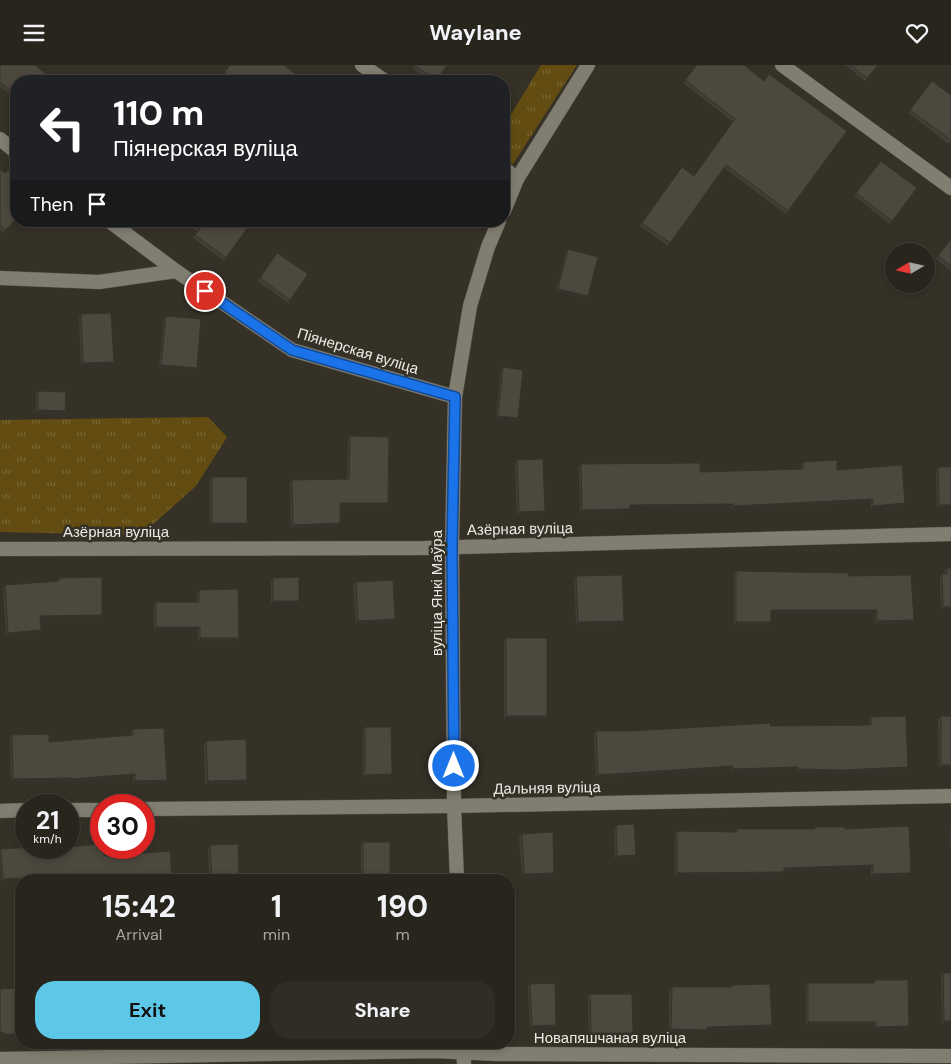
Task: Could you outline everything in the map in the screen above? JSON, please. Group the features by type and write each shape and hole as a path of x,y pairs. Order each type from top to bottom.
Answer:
{"street":[{"path":"362,65 376,75"},
{"path":"510,196 517,179 588,65"},
{"path":"782,65 951,188"},
{"path":"0,139 10,147"},
{"path":"510,173 517,179"},
{"name":"Піянерская вуліца","path":"117,227 176,271 292,350 455,397"},
{"name":"вуліца Янкі Маўра","path":"457,874 454,806 452,547 455,397 470,306 488,247 496,227"},
{"path":"0,278 99,282 176,271"},
{"name":"Азёрная вуліца","path":"0,549 452,547 951,534"},
{"name":"Дальняя вуліца","path":"155,809 454,806 951,796"},
{"path":"0,811 15,811"},
{"name":"Новапяшчаная вуліца","path":"0,1059 434,1051 497,1054 951,1055"}],"green space":[{"path":"541,65 577,65 513,164 510,161 510,116"},
{"path":"208,417 227,437 196,486 141,535 0,532 0,420"}],"building":[{"path":"0,65 35,65 48,75 10,75 10,90 0,82"},
{"path":"230,65 284,65 297,75 226,75 224,73"},
{"path":"447,65 440,75 429,75 415,66"},
{"path":"697,65 744,65 764,81 769,74 847,131 788,211 726,165 670,243 642,223 682,167 694,176 735,119 685,80"},
{"path":"851,65 878,65 867,78"},
{"path":"932,81 951,95 951,140 910,110"},
{"path":"881,161 917,188 892,221 856,193"},
{"path":"0,169 5,173 8,170 10,172 10,225 6,230 0,226"},
{"path":"197,227 248,227 226,258 195,235 200,229"},
{"path":"951,239 951,266 938,256"},
{"path":"568,249 598,257 588,296 558,289"},
{"path":"277,253 308,274 290,300 260,278"},
{"path":"111,313 114,362 83,363 81,314"},
{"path":"166,316 201,319 197,368 161,365"},
{"path":"503,367 523,370 518,418 498,416"},
{"path":"38,391 66,392 65,411 38,410"},
{"path":"350,436 389,437 388,503 340,503 340,523 293,525 292,480 349,479"},
{"path":"543,459 545,511 519,512 517,460"},
{"path":"837,460 837,470 902,465 905,503 873,506 873,499 733,506 733,504 630,505 630,509 582,510 581,464 700,463 700,472 803,469 803,462"},
{"path":"938,467 951,467 951,505 939,505"},
{"path":"212,477 247,477 247,523 212,523"},
{"path":"947,568 951,568 951,607 943,607 942,574 947,574"},
{"path":"736,571 849,573 849,576 911,575 914,620 877,621 877,610 771,610 771,622 736,622"},
{"path":"622,575 624,621 578,622 576,576"},
{"path":"102,577 102,615 40,616 41,630 8,633 5,585 59,581 59,578"},
{"path":"299,577 299,601 273,601 273,578"},
{"path":"393,580 395,619 358,621 356,582"},
{"path":"238,589 239,638 200,638 200,627 156,627 156,602 199,602 199,590"},
{"path":"506,638 547,638 547,716 506,716"},
{"path":"906,716 908,767 842,770 798,769 798,767 733,769 733,766 598,775 596,731 632,731 770,723 770,726 871,725 871,717"},
{"path":"941,716 951,716 951,765 941,765"},
{"path":"365,727 391,727 392,774 365,775"},
{"path":"164,728 167,780 135,781 135,774 71,779 13,779 12,735 49,734 49,742 133,735 133,729"},
{"path":"246,739 247,780 208,781 206,741"},
{"path":"634,824 636,855 617,856 616,825"},
{"path":"909,826 911,873 873,874 873,865 784,868 784,872 677,873 677,831 737,832 737,829 845,827 845,829"},
{"path":"553,832 554,873 524,874 522,834"},
{"path":"363,842 390,842 390,874 363,874"},
{"path":"238,844 239,874 212,874 210,845"},
{"path":"90,845 90,859 155,859 155,852 170,851 172,874 15,874 15,878 3,879 1,849 15,848 15,859 80,859 80,846"},
{"path":"943,973 951,973 951,1021 944,1021"},
{"path":"875,980 908,980 909,1026 876,1027 876,1022 808,1022 808,983 875,983"},
{"path":"555,983 556,1025 532,1026 530,984"},
{"path":"770,984 772,1025 707,1027 707,1030 671,1029 672,987 732,987 732,985"},
{"path":"15,988 15,1034 3,1034 3,1032 0,1032 0,989"},
{"path":"590,994 632,994 633,1033 591,1034"}],"route":[{"path":"205,291 292,350 455,397 452,547 454,766"}]}
